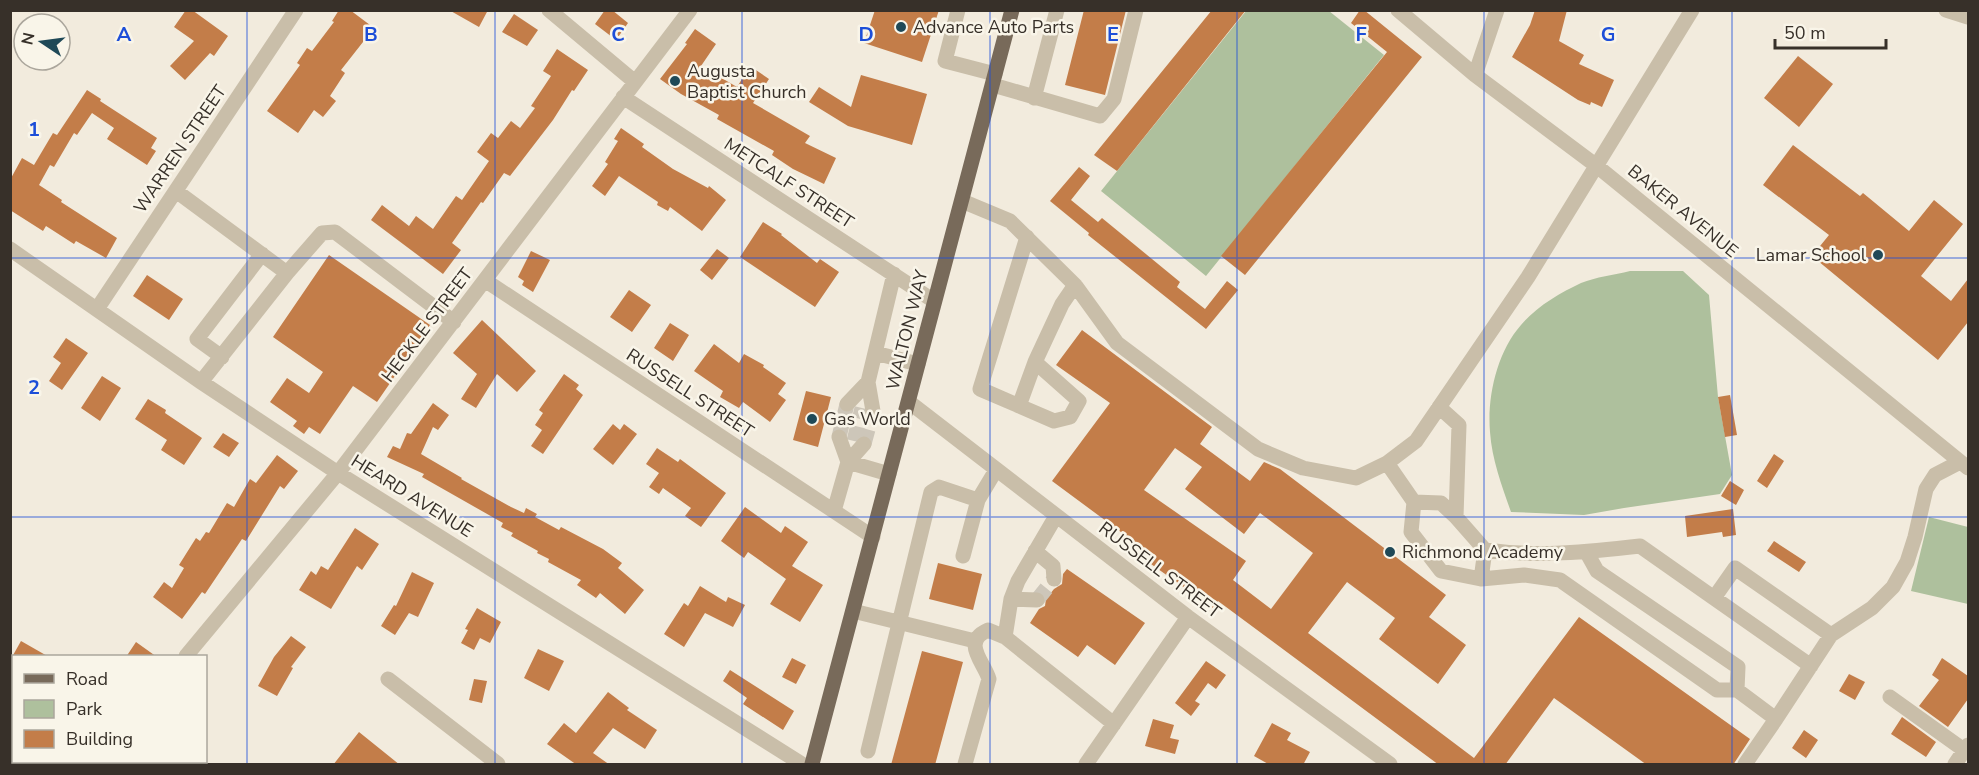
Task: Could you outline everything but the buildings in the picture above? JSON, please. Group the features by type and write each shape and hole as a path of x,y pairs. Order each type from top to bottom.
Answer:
{"main road":[{"name":"WALTON WAY","path":"813,765 1012,10"}],"street":[{"name":"WARREN STREET","path":"97,309 296,10"},
{"path":"549,10 634,82"},
{"name":"HECKLE STREET","path":"188,655 338,473 690,10"},
{"path":"958,10 945,61 1034,98 1100,116 1114,99 1136,10"},
{"path":"1034,98 1057,10"},
{"name":"BAKER AVENUE","path":"1398,10 1475,75 1598,166 1964,465"},
{"path":"1475,75 1497,10"},
{"path":"962,201 1010,221 1075,285 1117,343 1258,449 1303,468 1356,478 1387,463 1416,441 1528,277 1692,10"},
{"path":"1946,10 1968,17"},
{"name":"METCALF STREET","path":"623,97 934,301"},
{"path":"176,191 287,273"},
{"path":"201,382 287,273 322,233 335,232 454,322"},
{"path":"1027,237 980,389 1054,421 1070,417 1079,401 1035,362"},
{"name":"HEARD AVENUE","path":"10,249 201,382 338,473 802,765"},
{"path":"222,357 197,339 262,254"},
{"path":"868,382 861,408 894,274"},
{"name":"RUSSELL STREET","path":"486,281 873,537"},
{"path":"1019,406 1035,362 1062,304 1075,285"},
{"path":"875,353 918,364"},
{"name":"RUSSELL STREET","path":"909,402 1188,617 1390,765"},
{"path":"1438,407 1460,425 1456,517"},
{"path":"838,437 848,462"},
{"path":"834,511 848,462 859,442"},
{"path":"848,462 889,474"},
{"path":"1387,463 1414,502 1411,532 1442,571 1481,579 1524,575 1560,580 1717,690 1737,690 1776,719"},
{"path":"1745,765 1831,635 1872,608 1893,586 1910,554 1926,489 1935,475 1964,465"},
{"path":"963,556 978,500 996,470"},
{"path":"868,751 931,492 939,487 978,500"},
{"path":"1414,502 1441,503 1485,550 1587,553 1640,546 1811,666"},
{"path":"1005,637 1011,599 1018,581 1056,516"},
{"path":"1481,579 1485,550"},
{"path":"1035,551 1053,566 1054,579"},
{"path":"1587,553 1597,571 1738,667 1737,690"},
{"path":"1714,598 1735,568 1831,635"},
{"path":"1011,599 1037,600"},
{"path":"853,611 975,641"},
{"path":"1086,765 1188,617"},
{"path":"965,765 989,679 979,660 975,641 981,633 988,630 1005,637 1114,724"},
{"path":"388,679 498,765"},
{"path":"1890,697 1966,748 1955,765"}],"green space":[{"path":"1246,11 1329,11 1384,55 1206,276 1101,191"},
{"path":"1630,271 1683,271 1709,295 1718,397 1732,475 1720,494 1584,515 1511,512 1495,463 1489,418 1495,376 1506,348 1527,318 1557,296 1587,281"},
{"path":"1929,517 1968,527 1968,604 1911,591"}],"tunnel":[{"path":"839,437 847,404"},
{"path":"854,441 862,408"},
{"path":"864,444 873,411"},
{"path":"1037,600 1054,579"}],"place":[{"name":"Advance Auto Parts","path":"901,27"},
{"name":"Augusta Baptist Church","path":"675,81"},
{"name":"Lamar School","path":"1878,255"},
{"name":"Gas World","path":"812,419"},
{"name":"Richmond Academy","path":"1390,552"}]}
